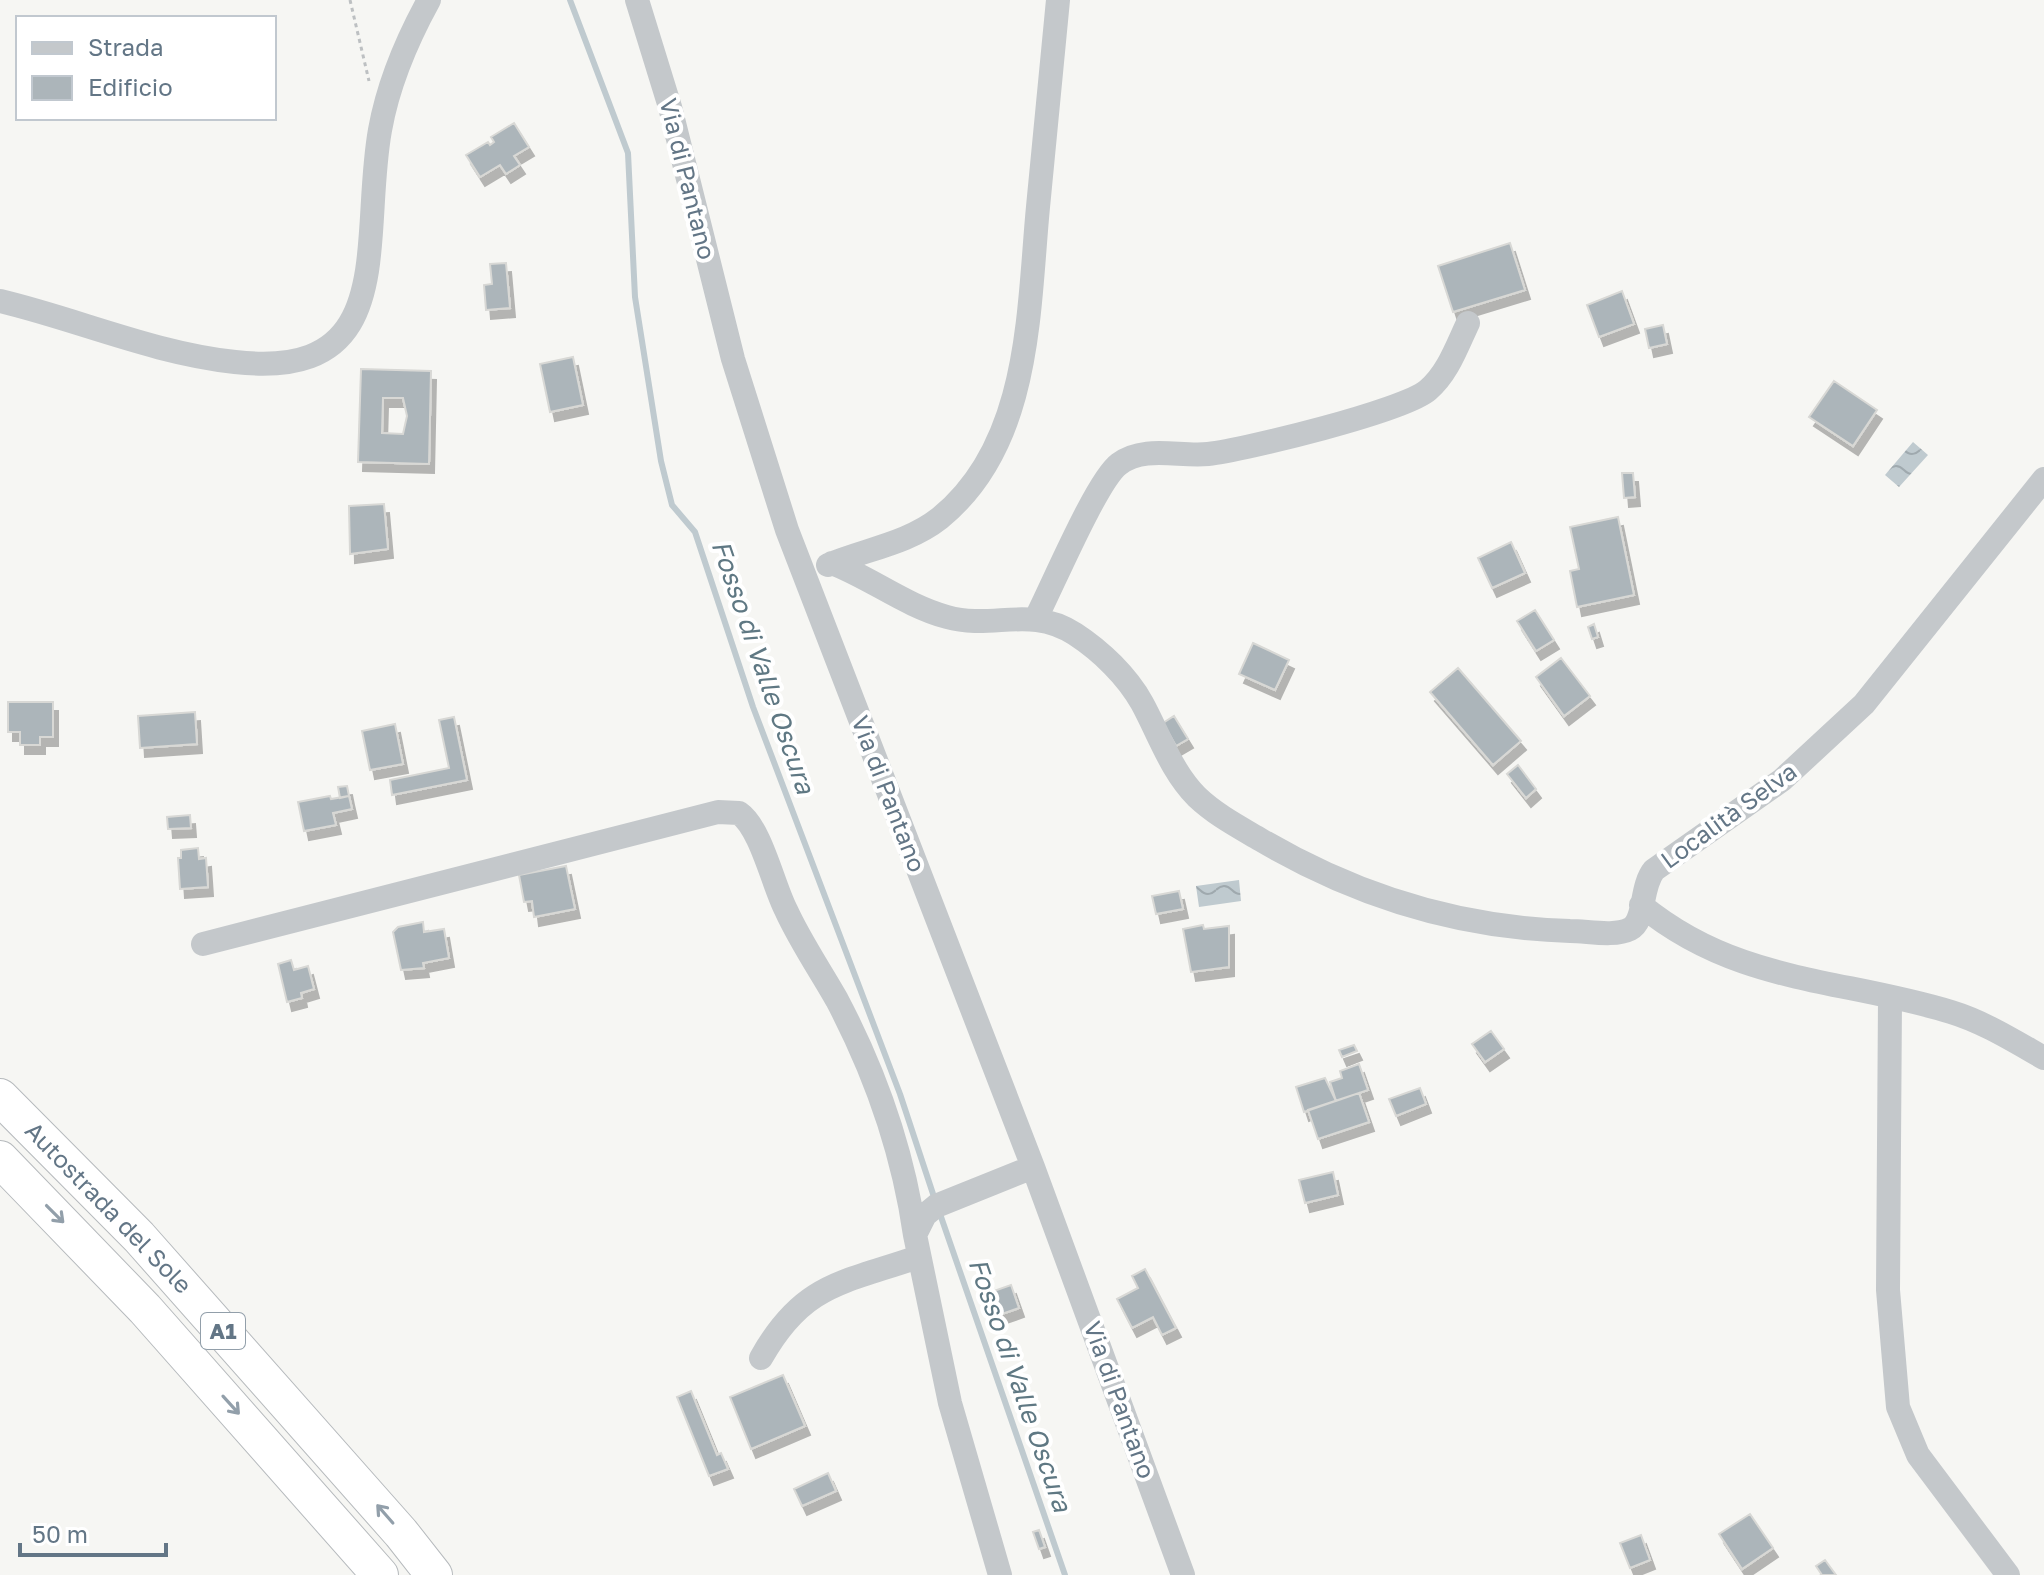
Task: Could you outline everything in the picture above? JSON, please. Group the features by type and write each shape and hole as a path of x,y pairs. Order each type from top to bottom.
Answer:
{"highway":[{"name":"Autostrada del Sole","path":"0,1097 139,1237 401,1533 434,1575"},
{"name":"Autostrada del Sole","path":"0,1159 145,1309 380,1575"}],"street":[{"path":"0,301 120,339 224,361 288,363 307,360 329,350 345,334 358,304 368,248 380,128 406,46 429,0"},
{"name":"Via di Pantano","path":"637,0 667,96 749,412 804,577 1033,1167 1183,1575"},
{"path":"804,577 832,563 902,541 938,519 972,485 1006,421 1025,338 1058,0"},
{"path":"1036,618 1104,482 1120,462 1153,453 1194,454 1232,450 1406,403 1436,382 1468,323"},
{"name":"Località Selva","path":"832,563 926,610 950,618 981,621 1036,618 1074,633 1120,673 1142,702 1180,775 1195,795 1225,819 1311,868 1419,910 1499,927 1622,932 1636,924 1644,888 1654,870 1782,780 1870,696 2044,479"},
{"path":"203,944 718,812 739,813 753,827 788,915 844,1015 879,1091 900,1149 950,1403 1000,1575"},
{"path":"1641,905 1694,942 1734,959 1792,977 1973,1020 2044,1058"},
{"path":"1890,999 1888,1280 1898,1407 1918,1455 2008,1575"},
{"path":"761,1358 787,1317 811,1297 917,1246 925,1215 936,1206 1033,1167"}],"path":[{"path":"350,0 370,85"}],"water":[{"path":"1913,442 1928,455 1899,487 1885,475"},
{"path":"1239,880 1241,901 1199,907 1196,886"}],"building":[{"path":"514,123 529,147 514,156 520,165 506,174 500,165 480,177 466,155 488,142 490,145 494,142 491,137"},
{"path":"1510,243 1525,290 1453,312 1438,266"},
{"path":"506,263 510,308 486,310 484,285 492,284 490,264"},
{"path":"1622,291 1634,324 1599,337 1587,305"},
{"path":"1663,325 1667,344 1649,348 1645,329"},
{"path":"573,357 583,405 550,412 540,364"},
{"path":"361,369 431,371 429,464 358,462","holes":["383,398 403,398 407,416 403,434 382,433"]},
{"path":"1834,381 1877,410 1853,446 1809,417"},
{"path":"1622,473 1633,473 1635,497 1624,498"},
{"path":"384,504 388,549 350,554 349,506"},
{"path":"1618,517 1634,595 1577,607 1570,571 1579,569 1570,527"},
{"path":"1511,542 1525,573 1492,588 1478,558"},
{"path":"1535,610 1554,640 1536,651 1517,621"},
{"path":"1594,624 1598,637 1592,639 1588,627"},
{"path":"1253,643 1289,660 1275,690 1239,674"},
{"path":"1561,658 1590,696 1564,716 1536,677"},
{"path":"1458,668 1521,741 1493,765 1430,692"},
{"path":"8,702 53,702 53,737 40,737 40,745 20,745 20,732 8,732"},
{"path":"195,712 197,744 140,748 138,716"},
{"path":"1174,716 1188,739 1176,746 1163,723"},
{"path":"454,717 467,780 392,795 390,780 449,768 439,720"},
{"path":"395,724 403,764 370,770 362,731"},
{"path":"1518,765 1536,789 1526,798 1507,774"},
{"path":"347,786 349,796 340,798 338,787"},
{"path":"330,796 331,799 349,796 352,809 333,813 336,825 304,831 298,802"},
{"path":"190,815 191,828 168,829 167,817"},
{"path":"198,848 199,859 206,858 208,887 180,889 178,858 181,858 181,850"},
{"path":"566,866 575,909 534,917 532,901 524,902 519,875"},
{"path":"1179,891 1183,909 1156,914 1152,896"},
{"path":"423,922 424,932 444,929 449,958 423,963 424,968 401,970 393,932 398,927"},
{"path":"1203,925 1204,929 1229,926 1229,967 1191,972 1183,929"},
{"path":"291,960 294,970 308,966 314,989 301,993 302,998 287,1002 278,964"},
{"path":"1491,1031 1504,1049 1485,1062 1472,1044"},
{"path":"1354,1045 1357,1051 1342,1057 1339,1050"},
{"path":"1359,1064 1368,1090 1336,1101 1330,1082 1342,1078 1340,1071"},
{"path":"1325,1078 1336,1101 1304,1112 1296,1087"},
{"path":"1420,1088 1426,1104 1396,1116 1389,1099"},
{"path":"1359,1093 1369,1122 1318,1139 1308,1110"},
{"path":"1333,1172 1338,1195 1305,1203 1299,1180"},
{"path":"1145,1269 1176,1328 1162,1335 1153,1317 1132,1328 1117,1299 1138,1288 1132,1276"},
{"path":"1011,1285 1019,1308 996,1316 988,1293"},
{"path":"783,1375 805,1426 751,1449 730,1397"},
{"path":"691,1391 717,1455 721,1453 728,1469 709,1476 677,1397"},
{"path":"828,1473 836,1491 802,1506 794,1489"},
{"path":"1750,1514 1773,1548 1742,1569 1719,1534"},
{"path":"1039,1530 1045,1547 1039,1549 1033,1532"},
{"path":"1641,1535 1650,1560 1630,1568 1620,1543"},
{"path":"1825,1560 1836,1575 1822,1575 1816,1566"}],"waterway":[{"name":"Fosso di Valle Oscura","path":"570,0 628,153 635,297 661,461 672,505 695,532 753,707 900,1094 935,1200"},
{"name":"Fosso di Valle Oscura","path":"939,1211 1065,1575"}]}
